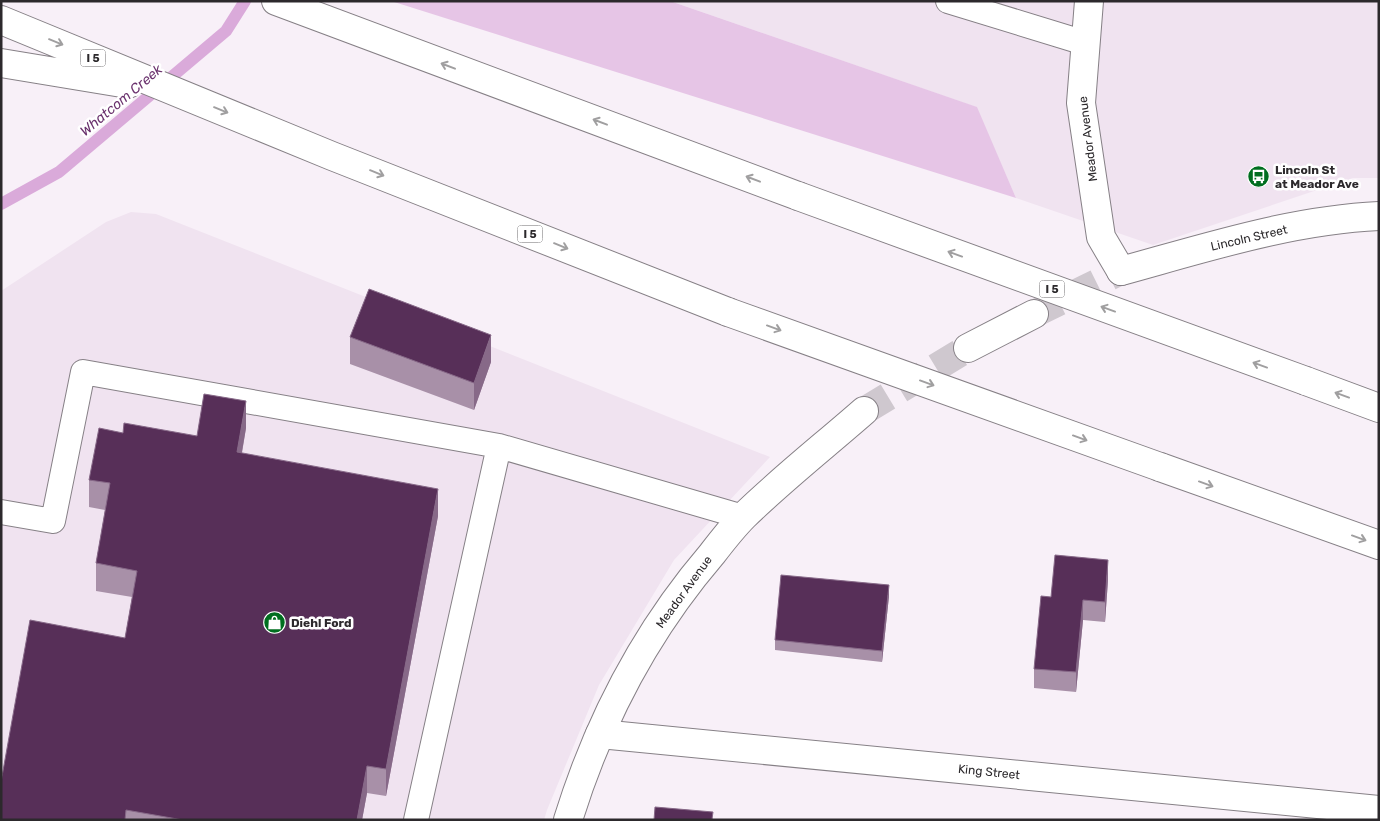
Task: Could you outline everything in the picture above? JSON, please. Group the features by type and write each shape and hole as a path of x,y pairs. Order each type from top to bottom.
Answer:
{"main road":[{"name":"I 5","path":"276,1 798,196 1379,408"},
{"path":"317,1 419,55"},
{"name":"Meador Avenue","path":"1089,1 1081,103 1101,237 1121,271"},
{"name":"I 5","path":"6,22 332,156 728,312 1379,545"},
{"path":"1,63 176,91"},
{"name":"Lincoln Street","path":"1121,271 1255,235 1349,217 1379,216"},
{"path":"968,348 1034,314"},
{"name":"Meador Avenue","path":"568,820 600,734 624,684 662,619 694,575 743,517 864,411"},
{"name":"King Street","path":"600,734 1379,810"}],"lane":[{"path":"948,1 1085,43"},
{"path":"1,512 53,521 83,372 500,446 743,517"},
{"path":"416,820 500,446"}],"shaded area":[{"path":"391,1 670,1 977,107 1016,198"},
{"path":"670,1 1379,1 1379,178 1353,178 1153,245 1016,198 976,107"},
{"path":"131,212 156,214 770,457 674,560 599,685 544,820 1,820 1,291 106,222"}],"building":[{"path":"369,289 491,335 474,383 350,337"},
{"name":"Diehl Ford","path":"204,394 246,401 237,452 438,489 386,769 367,766 357,820 183,820 126,810 125,820 1,820 1,782 30,620 125,638 137,571 96,563 110,483 89,480 99,428 123,433 124,423 197,436"},
{"path":"1055,555 1108,560 1105,602 1083,600 1076,672 1034,669 1041,596 1051,597"},
{"path":"781,575 889,585 882,651 775,640"},
{"path":"655,807 713,812 712,819 715,820 654,820"}],"waterway":[{"name":"Whatcom Creek","path":"1,204 59,172 226,31 245,1"}],"tunnel":[{"path":"1034,314 1121,271"},
{"path":"864,411 968,348"}],"place":[{"name":"Lincoln St at Meador Ave","path":"1259,177"},
{"name":"Diehl Ford","path":"275,623"}]}
